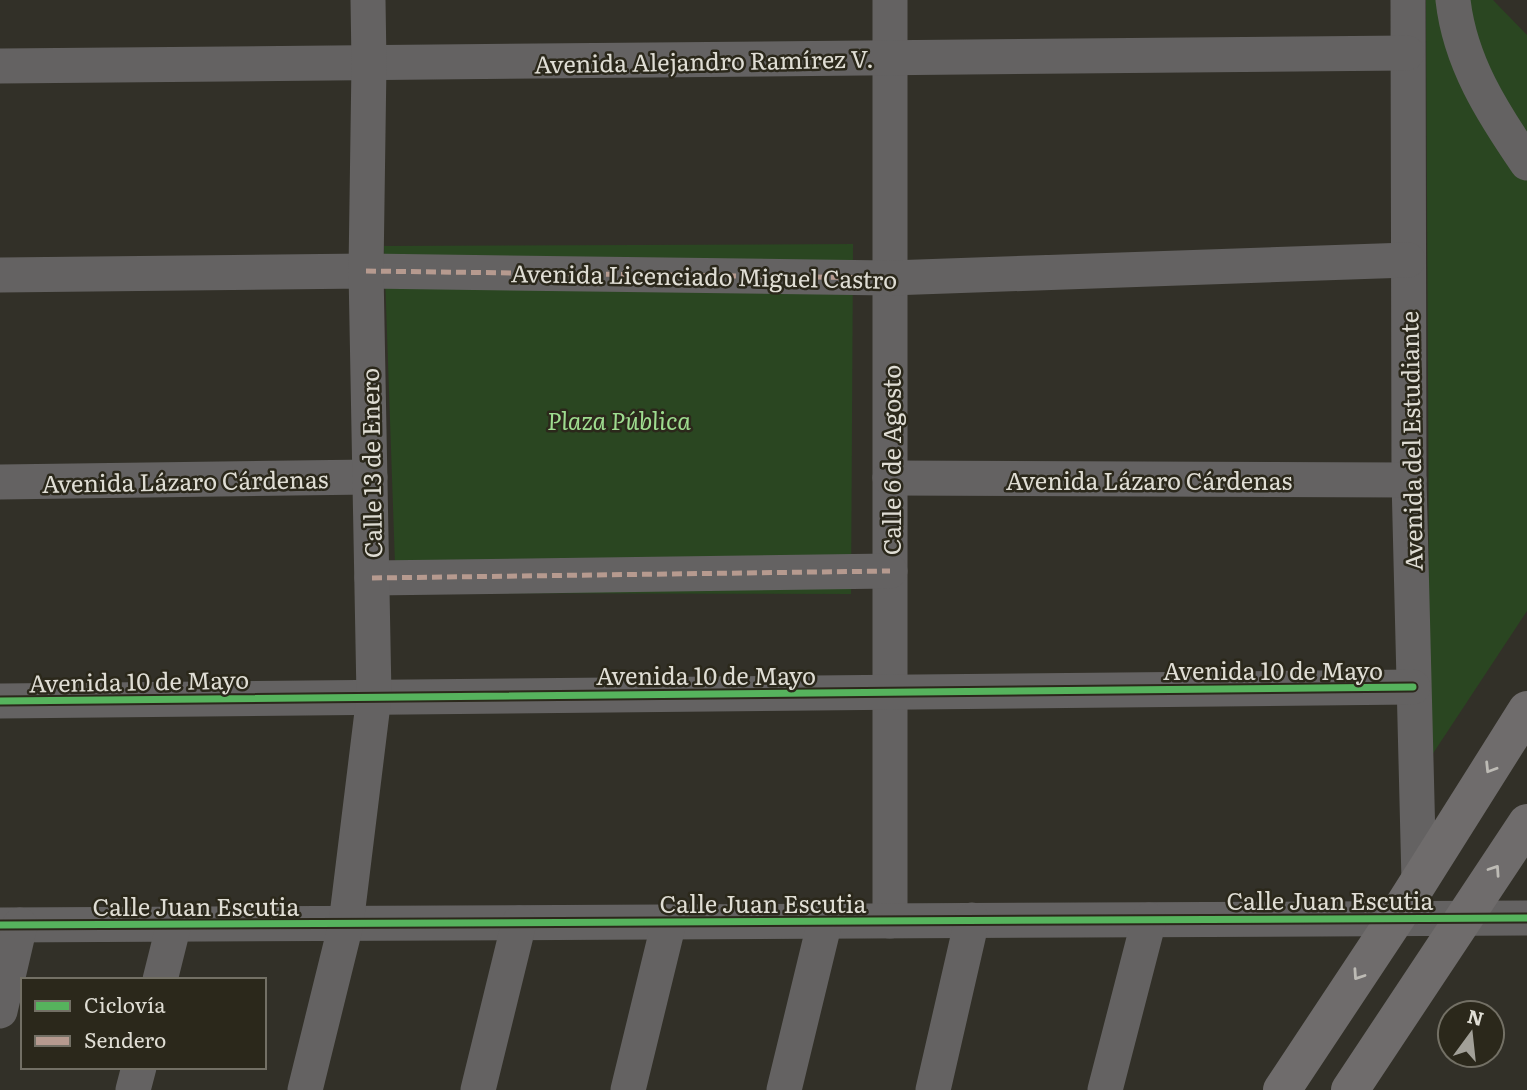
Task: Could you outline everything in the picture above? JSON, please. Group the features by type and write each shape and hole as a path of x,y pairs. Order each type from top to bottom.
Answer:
{"main road":[{"path":"1282,1090 1396,918 1527,710"},
{"path":"1350,1090 1527,823"}],"street":[{"name":"Calle 13 de Enero","path":"305,1090 346,924 374,696 366,271 368,0"},
{"name":"Calle 6 de Agosto","path":"890,0 890,921"},
{"name":"Avenida del Estudiante","path":"1408,0 1409,480 1419,881"},
{"path":"1452,0 1456,29 1473,76 1527,163"},
{"name":"Avenida Alejandro Ramírez V.","path":"0,66 1408,53"},
{"name":"Avenida Licenciado Miguel Castro","path":"0,275 366,271 890,278 1408,260"},
{"name":"Avenida Lázaro Cárdenas","path":"0,482 370,477"},
{"name":"Avenida Lázaro Cárdenas","path":"890,478 1409,480"},
{"path":"372,578 890,571"},
{"name":"Avenida 10 de Mayo","path":"0,701 1413,688"},
{"name":"Calle Juan Escutia","path":"10,925 1527,918"},
{"path":"1105,1090 1149,919"},
{"path":"933,1090 972,920"},
{"path":"784,1090 825,921"},
{"path":"628,1090 669,922"},
{"path":"478,1090 519,923"},
{"path":"0,1011 10,925"},
{"path":"161,978 174,925"},
{"path":"1373,1090 1387,1032"},
{"path":"133,1090 138,1069"}],"green space":[{"path":"1426,0 1493,0 1527,35 1527,611 1430,758"},
{"name":"Plaza Pública","path":"853,244 851,594 396,593 384,246"}],"marked path":[{"path":"366,271 890,278"},
{"path":"372,578 890,571"}],"cycle path":[{"path":"0,701 1413,687"},
{"path":"0,925 1527,918"}]}
